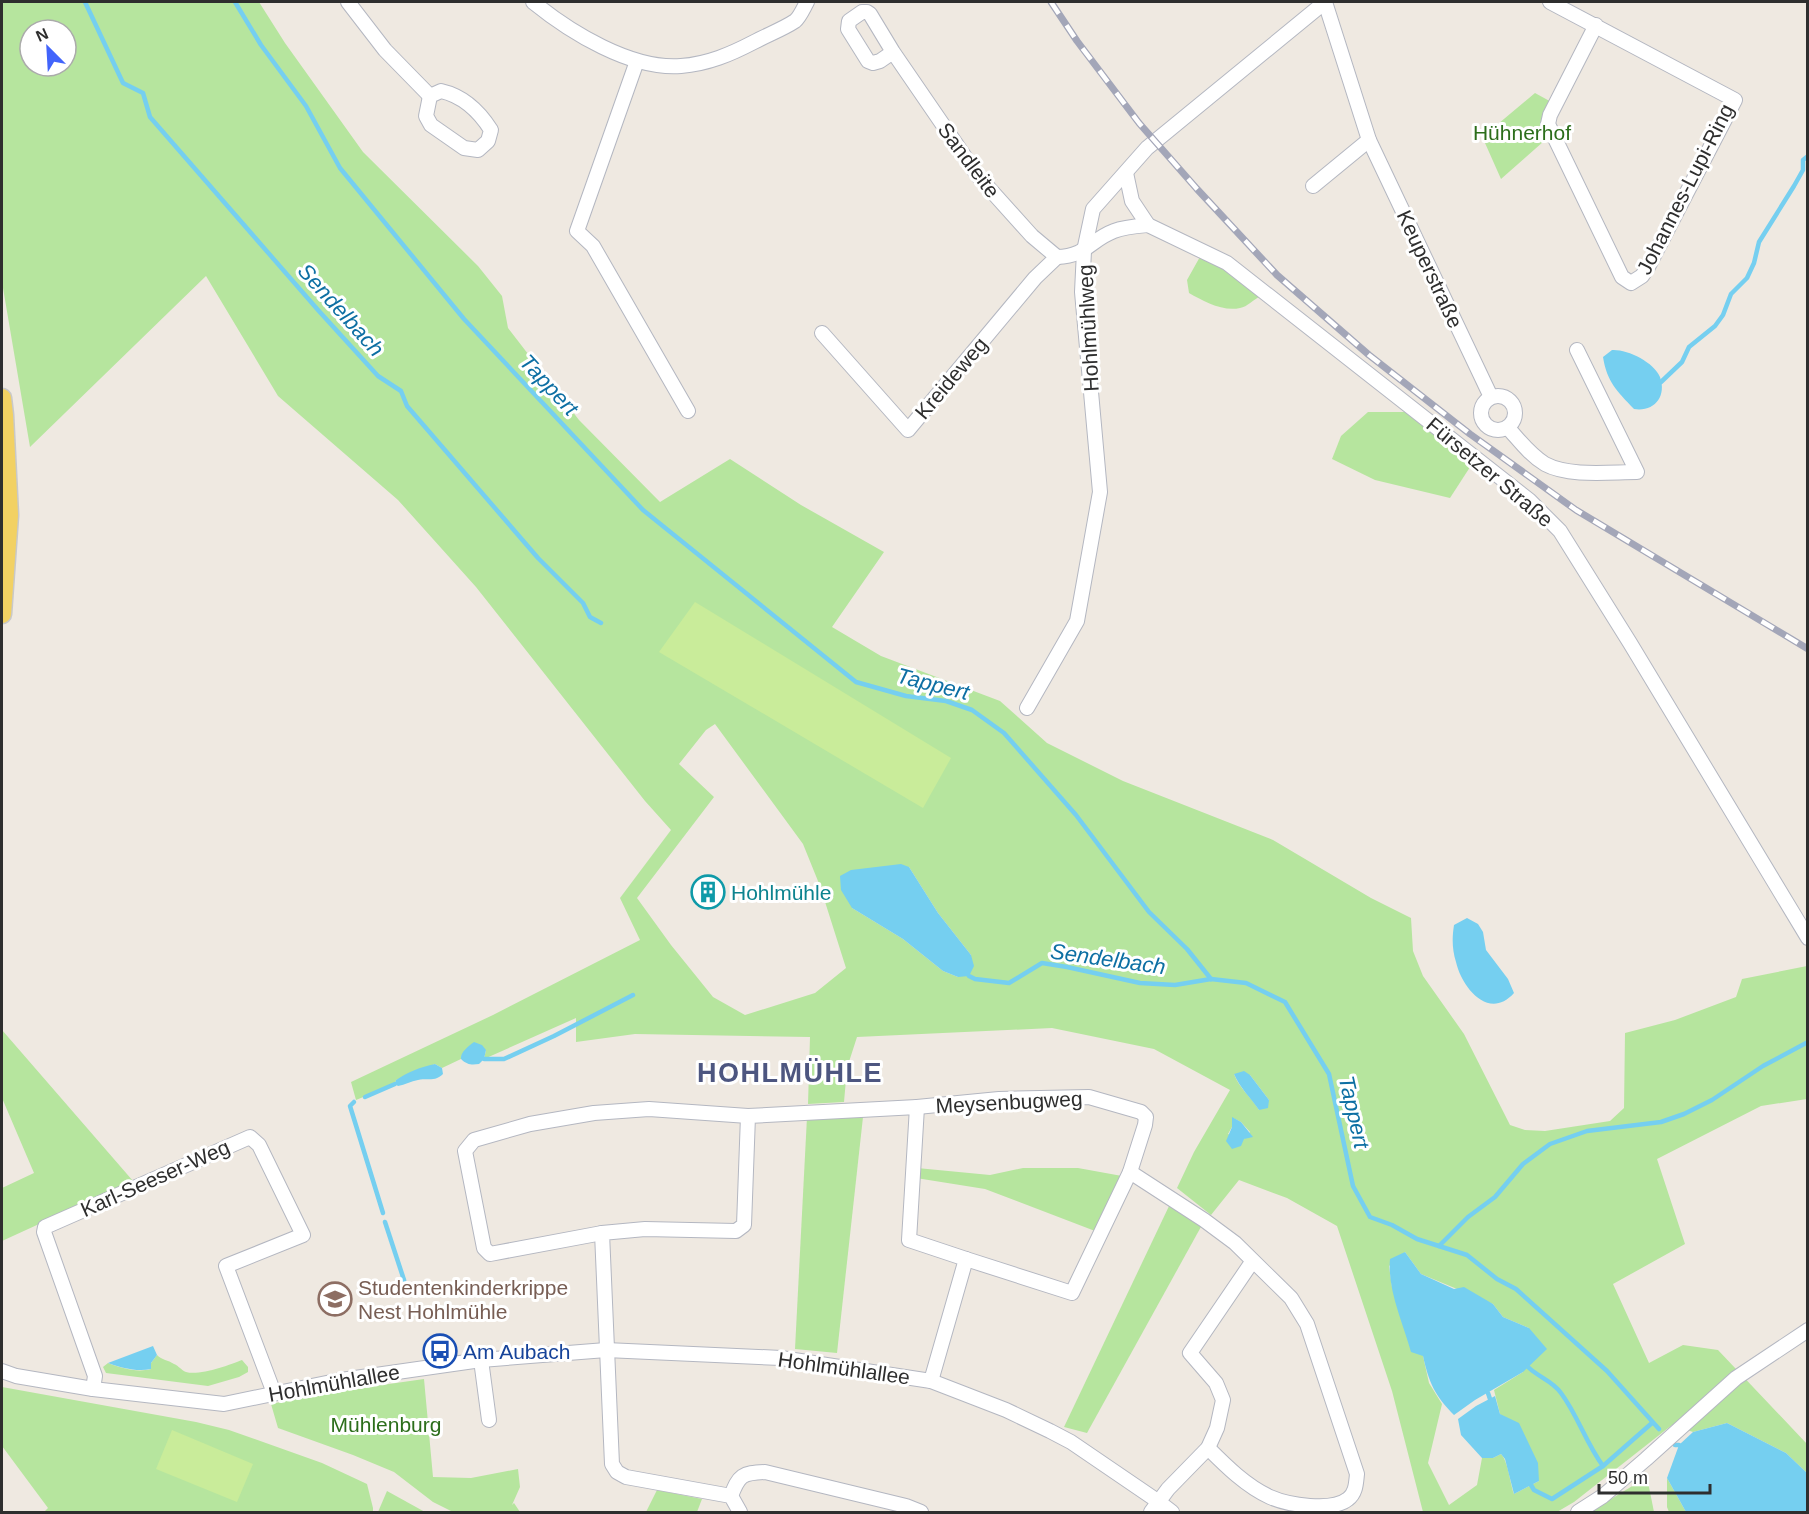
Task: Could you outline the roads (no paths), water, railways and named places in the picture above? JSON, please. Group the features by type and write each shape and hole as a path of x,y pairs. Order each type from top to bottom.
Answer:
{"main road":[{"path":"2,398 9,515 2,614"}],"street":[{"path":"349,2 385,50 430,96"},
{"path":"533,2 595,43 637,61 680,66 720,58 796,20 807,2"},
{"name":"Keuperstraße","path":"1325,2 1369,140 1491,397"},
{"name":"Hohlmühlweg","path":"1027,708 1077,621 1100,492 1082,292 1084,251 1093,209 1148,148 1325,2"},
{"name":"Johannes-Lupi-Ring","path":"1550,2 1596,25 1736,100 1642,276 1631,283 1622,277 1548,124 1550,115 1596,25"},
{"name":"Sandleite","path":"894,52 978,176 1032,237 1057,257"},
{"path":"637,61 577,231 593,246 688,411"},
{"path":"441,91 453,94 467,103 483,116 491,130 488,141 478,150 464,148 446,137 431,125 426,116 430,96 441,91"},
{"path":"1313,186 1369,140"},
{"path":"1057,257 1070,256 1084,251 1115,230 1148,225 1132,201 1126,173"},
{"name":"Fürsetzer Straße","path":"1148,225 1227,262 1520,492 1560,531 1808,938"},
{"name":"Kreideweg","path":"822,333 908,430 1035,278 1057,257"},
{"path":"1508,428 1544,463 1563,471 1637,472 1577,350"},
{"path":"1491,397 1503,397 1513,405 1515,417 1508,428 1490,430 1481,419 1481,407 1491,397"},
{"name":"Meysenbugweg","path":"602,1233 490,1254 484,1248 465,1151 474,1140 530,1124 594,1113 649,1109 748,1116 917,1107 999,1099 1089,1097 1141,1112 1146,1117 1146,1125 1130,1172 1072,1293 909,1240 917,1107"},
{"path":"731,1496 627,1478 617,1472 612,1464 602,1233 645,1229 736,1231 744,1225 748,1116"},
{"name":"Karl-Seeser-Weg","path":"93,1389 94,1376 44,1232 45,1227 250,1137 259,1145 303,1235 226,1266 274,1393"},
{"path":"1130,1172 1235,1243 1292,1299 1307,1324 1358,1474 1355,1490 1347,1500 1331,1505 1292,1504 1270,1497 1235,1474 1208,1448"},
{"path":"931,1381 966,1259"},
{"path":"1155,1507 1208,1448 1217,1428 1223,1400 1216,1383 1190,1353 1252,1262"},
{"path":"1578,1512 1603,1496 1736,1378 1808,1330"},
{"name":"Hohlmühlallee","path":"2,1371 16,1376 93,1389 224,1404 382,1373 481,1360 606,1350 781,1358 931,1381 1006,1410 1071,1442 1155,1507 1172,1512"},
{"path":"481,1360 489,1420"},
{"path":"740,1512 731,1496 737,1479 748,1473 765,1472 906,1506 921,1512"}],"water":[{"path":"1612,350 1639,358 1657,371 1662,391 1657,402 1647,408 1634,409 1623,397 1607,373 1603,357"},
{"path":"901,864 909,867 938,913 971,955 974,966 969,976 958,977 943,971 903,939 852,908 841,890 840,876 851,870"},
{"path":"1467,918 1478,924 1483,932 1486,950 1508,979 1514,993 1505,1001 1495,1004 1478,998 1470,991 1459,972 1453,948 1454,925"},
{"path":"474,1042 482,1045 486,1050 484,1059 479,1064 470,1064 461,1059 463,1052"},
{"path":"435,1064 442,1068 443,1074 437,1078 422,1079 398,1086 395,1084 396,1080 410,1072"},
{"path":"1244,1071 1250,1075 1269,1100 1268,1108 1259,1110 1239,1084 1234,1074"},
{"path":"1232,1117 1241,1122 1253,1137 1244,1139 1241,1146 1232,1149 1226,1141 1232,1127"},
{"path":"1405,1252 1421,1274 1454,1289 1464,1287 1493,1304 1503,1317 1529,1328 1547,1349 1523,1372 1454,1415 1442,1402 1434,1388 1423,1356 1411,1352 1396,1306 1391,1282 1390,1259"},
{"path":"153,1346 157,1355 151,1363 151,1369 130,1369 108,1363"},
{"path":"1495,1396 1500,1414 1519,1423 1538,1463 1539,1481 1514,1494 1505,1459 1501,1454 1493,1458 1482,1458 1461,1435 1458,1419"},
{"path":"1727,1423 1786,1453 1807,1473 1807,1512 1686,1512 1667,1478 1679,1445 1693,1432"}],"waterway":[{"name":"Sendelbach","path":"85,2 123,83 143,93 150,117 378,376 401,391 407,406 538,558 583,603 590,617 601,623"},
{"name":"Tappert","path":"235,2 261,45 306,106 340,168 464,319 643,510 856,682 906,696 946,701 972,710 1004,733 1076,815 1149,912 1187,949 1211,979"},
{"path":"1661,382 1682,362 1689,347 1715,326 1723,315 1731,294 1747,278 1754,263 1759,242 1794,186 1803,170 1803,160 1808,156"},
{"name":"Tappert","path":"969,976 975,979 1009,983 1042,963 1140,983 1175,985 1211,979 1246,983 1285,1002 1329,1074 1353,1186 1370,1217 1392,1225 1417,1239 1467,1255 1497,1279 1516,1289 1607,1371 1659,1429"},
{"path":"484,1059 504,1059 633,995"},
{"path":"1439,1246 1468,1217 1495,1197 1523,1164 1550,1144 1587,1131 1661,1122 1684,1114 1712,1100 1763,1066 1808,1042"},
{"path":"365,1097 395,1084"},
{"path":"354,1102 350,1106 383,1213"},
{"path":"385,1222 404,1280"},
{"name":"Tappert","path":"1528,1367 1554,1385 1561,1393 1603,1466 1652,1423"},
{"path":"1488,1393 1490,1399"},
{"path":"1531,1485 1534,1490 1552,1499 1603,1466"}],"railway":[{"path":"1051,2 1077,41 1139,123 1197,189 1277,275 1369,355 1470,434 1576,510 1808,649"}],"place":[{"name":"Hohlmühle","path":"708,892"},
{"name":"Studentenkinderkrippe Nest Hohlmühle","path":"335,1299"},
{"name":"Am Aubach","path":"440,1351"}],"district":[{"name":"HOHLMÜHLE","path":"790,1073"}],"park label":[{"name":"Hühnerhof","path":"1522,132"},
{"name":"Mühlenburg","path":"386,1424"}]}
